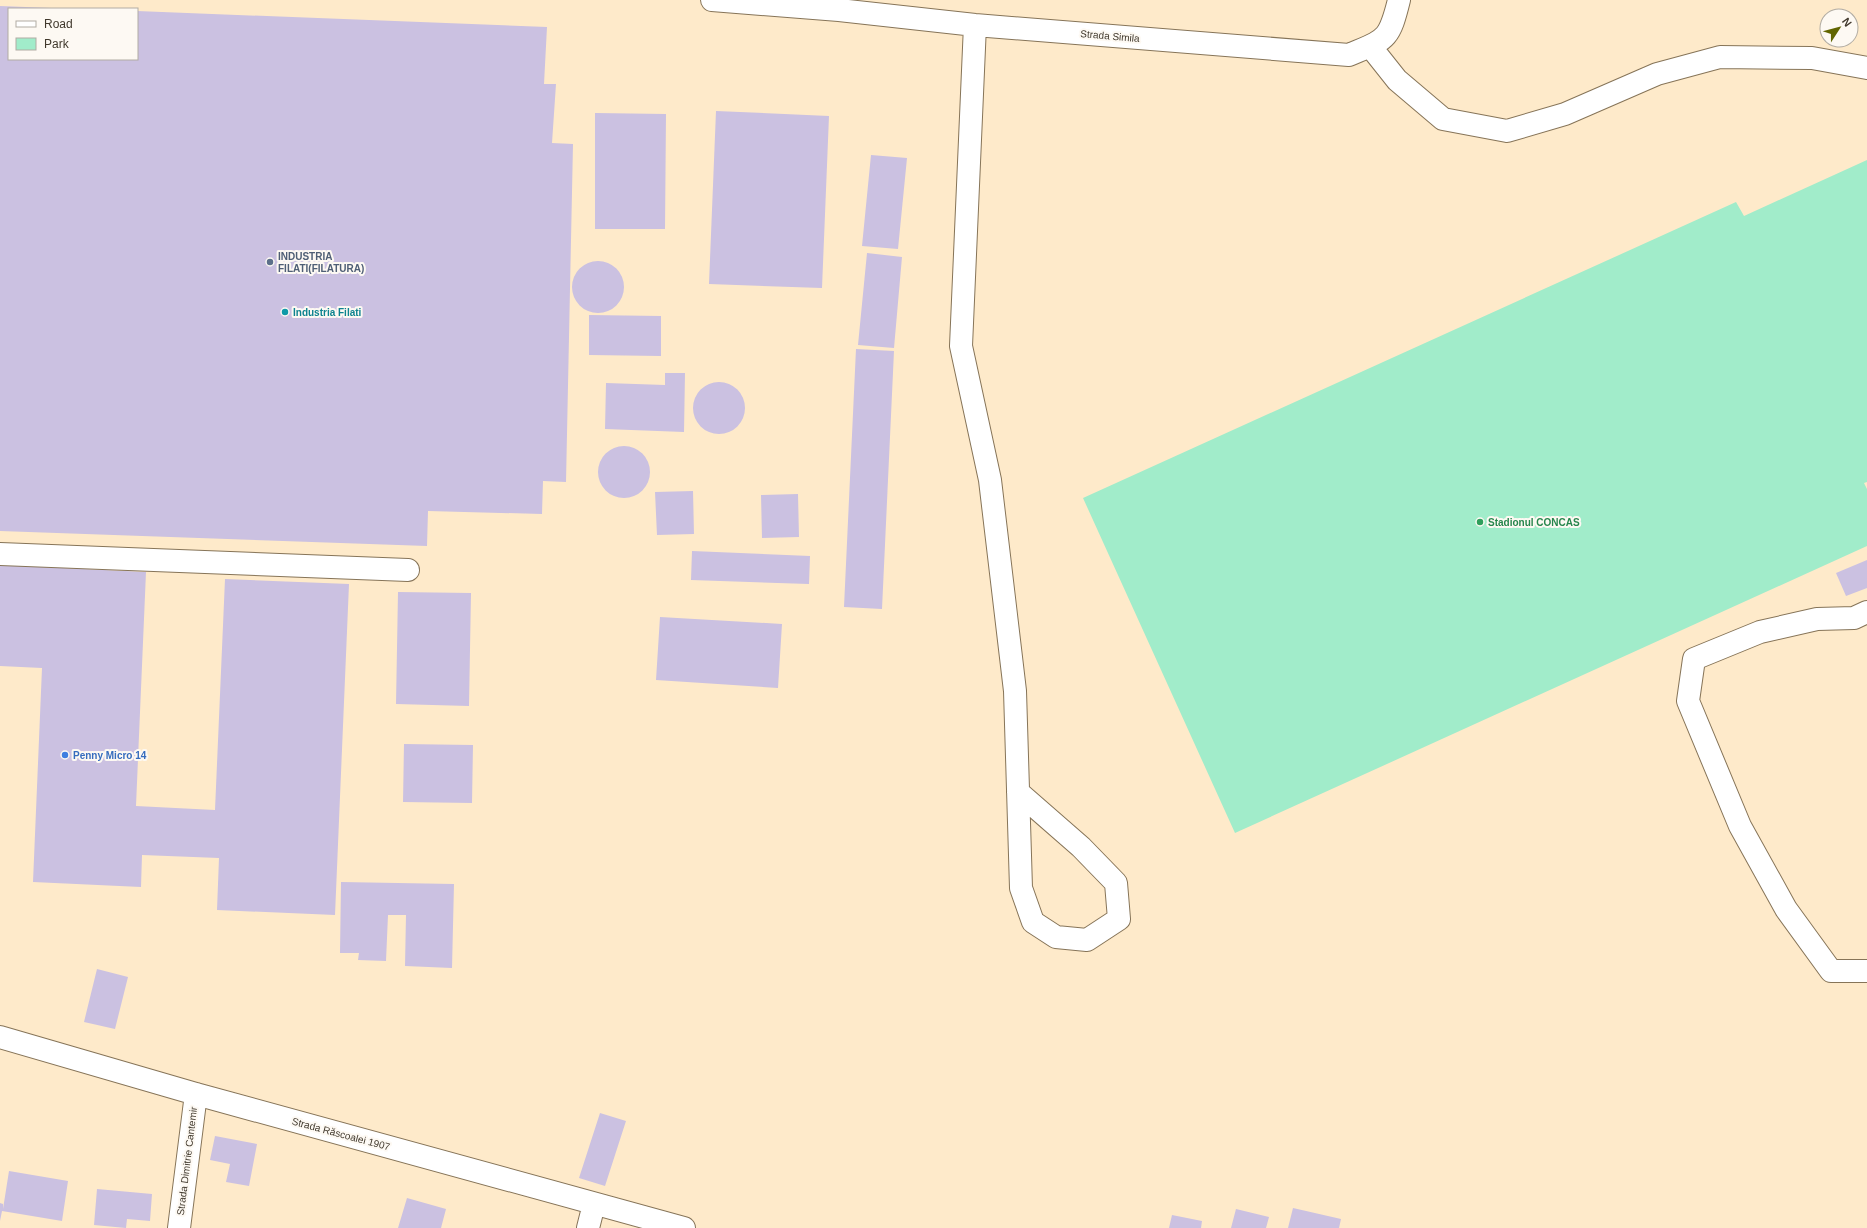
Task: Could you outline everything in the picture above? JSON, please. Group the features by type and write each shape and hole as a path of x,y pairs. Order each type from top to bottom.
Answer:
{"street":[{"name":"Strada Simila","path":"712,0 839,5 975,25 1349,55 1375,44"},
{"path":"1399,0 1392,27 1375,44 1397,80 1443,119 1507,131 1565,114 1657,74 1720,57 1812,58 1867,68"},
{"path":"975,25 961,346 990,480 1015,690 1018,792 1021,888 1033,922 1056,936 1087,940 1119,919 1116,883 1081,847 1018,792"},
{"path":"0,554 408,570"},
{"path":"1867,612 1854,618 1817,619 1760,632 1694,659 1688,700 1740,826 1786,909 1832,971 1867,971"},
{"name":"Strada Răscoalei 1907","path":"0,1037 196,1094 684,1228"},
{"name":"Strada Dimitrie Cantemir","path":"179,1228 196,1094"},
{"path":"588,1228 594,1204"}],"green space":[{"name":"Stadionul CONCAS","path":"1867,160 1867,482 1864,483 1867,489 1867,546 1235,833 1083,498 1736,202 1744,216"}],"building":[{"name":"Industria Filati","path":"0,6 51,8 8,8 8,60 138,60 138,11 547,27 544,84 556,84 552,143 573,144 566,482 543,481 542,514 428,511 427,546 0,531"},
{"path":"716,111 829,116 822,288 709,284"},
{"path":"595,113 666,114 665,229 595,229"},
{"path":"871,155 907,158 898,249 862,246"},
{"path":"867,253 902,257 894,348 858,345"},
{"path":"598,261 608,263 616,269 622,277 624,287 622,297 616,305 608,311 598,313 588,311 580,305 574,297 572,287 574,277 580,269 588,263"},
{"path":"589,315 661,316 661,356 589,355"},
{"path":"856,349 894,351 882,609 844,607"},
{"path":"665,373 685,373 684,432 605,429 606,383 665,385"},
{"path":"719,382 729,384 737,390 743,398 745,408 743,418 737,426 729,432 719,434 709,432 701,426 695,418 693,408 695,398 701,390 709,384"},
{"path":"624,446 634,448 642,454 648,462 650,472 648,482 642,490 634,496 624,498 614,496 606,490 600,482 598,472 600,462 606,454 614,448"},
{"path":"693,491 694,534 657,535 655,492"},
{"path":"798,494 799,537 762,538 761,495"},
{"path":"692,551 810,556 809,584 691,580"},
{"path":"1867,560 1867,588 1846,596 1836,573"},
{"path":"0,565 146,572 136,806 215,810 225,579 349,584 335,915 217,910 219,858 142,855 141,887 33,882 42,668 0,666"},
{"path":"398,592 471,593 469,706 396,704"},
{"path":"660,617 782,624 778,688 656,680"},
{"path":"404,744 473,745 472,803 403,802"},
{"path":"341,882 454,884 452,968 405,966 406,915 388,915 386,961 358,960 359,953 340,953"},
{"path":"97,969 128,977 115,1029 84,1022"},
{"path":"600,1113 626,1121 605,1186 579,1178"},
{"path":"215,1136 257,1144 249,1186 226,1182 230,1164 210,1160"},
{"path":"9,1171 68,1181 62,1221 2,1211 0,1221 0,1203 3,1204 3,1209"},
{"path":"97,1189 152,1194 150,1221 127,1219 126,1228 94,1225"},
{"path":"407,1198 446,1209 441,1228 398,1228"},
{"path":"1293,1208 1341,1219 1339,1228 1288,1228"},
{"path":"1236,1209 1269,1217 1266,1228 1231,1228"},
{"path":"1172,1215 1202,1221 1201,1228 1169,1228"}],"place":[{"name":"INDUSTRIA FILATI(FILATURA)","path":"270,262"},
{"name":"Industria Filati","path":"285,312"},
{"name":"Stadionul CONCAS","path":"1480,522"},
{"name":"Penny Micro 14","path":"65,755"}]}
